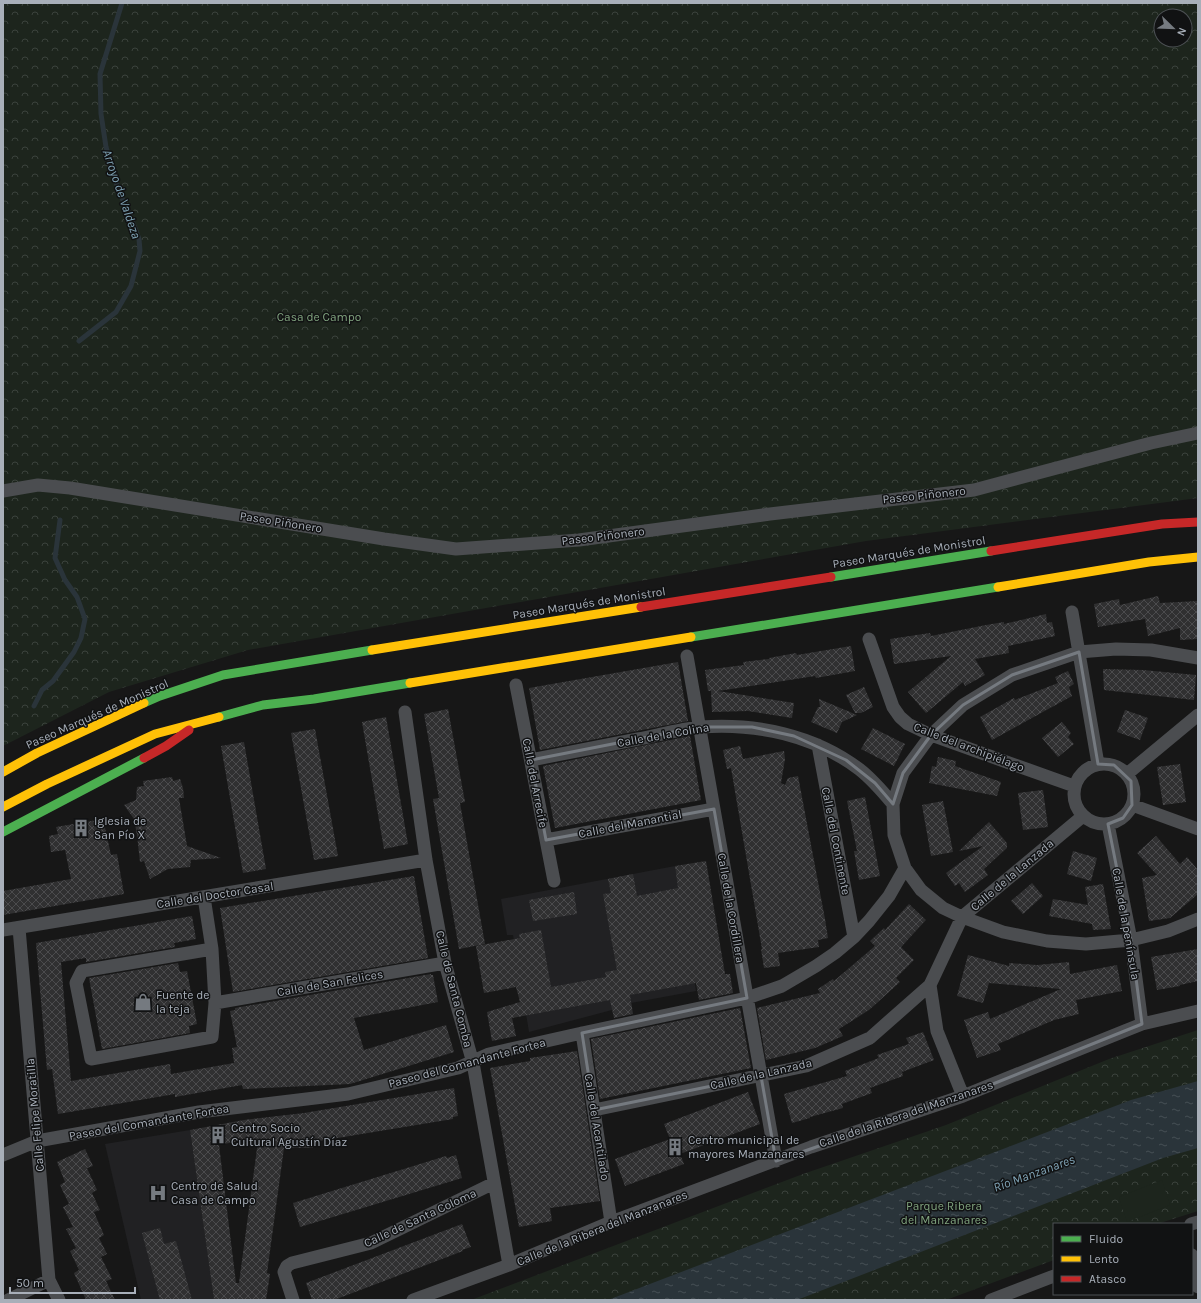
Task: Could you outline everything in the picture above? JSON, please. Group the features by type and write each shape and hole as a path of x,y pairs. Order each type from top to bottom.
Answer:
{"highway":[{"name":"Paseo Marqués de Monistrol","path":"3,772 37,753 160,696 223,675 1162,524 1198,522"},
{"path":"3,807 47,784 155,734 263,705 314,699 1149,562 1198,557"},
{"path":"3,832 166,746 200,722"}],"street":[{"name":"Paseo Piñonero","path":"3,492 38,485 70,488 384,539 456,549 579,540 770,514 974,490 1151,443 1198,433"},
{"path":"1072,612 1098,764"},
{"name":"Calle del archipiélago","path":"869,639 893,707 900,717 908,724 932,735 1074,786"},
{"path":"1198,658 1151,650 1116,649 1079,652 1012,675 964,706 932,735 903,773 893,804 894,835 905,868 921,890 943,908 962,917 1003,932 1047,941 1086,944 1131,940 1168,931 1198,919"},
{"name":"Calle de la Cordillera","path":"687,656 776,1161"},
{"name":"Calle del Arrecife","path":"516,685 554,881"},
{"name":"Calle de Santa Comba","path":"405,712 426,860 445,963 473,1062 509,1265"},
{"path":"1127,774 1198,715"},
{"name":"Calle de la Colina","path":"531,760 699,727 752,727 794,736 846,760 875,783 893,804"},
{"name":"Calle del Continente","path":"818,746 854,936"},
{"path":"1106,763 1114,765 1127,774 1134,789 1134,797 1132,805 1123,818 1108,824 1099,824 1090,821 1083,816 1078,810 1075,802 1074,786 1083,772 1090,767 1106,763"},
{"path":"1132,805 1198,829"},
{"name":"Calle del Manantial","path":"546,840 714,808"},
{"name":"Calle de la Lanzada","path":"594,1110 806,1066 870,1038 930,985 962,917 1083,816"},
{"name":"Calle de la península","path":"1108,824 1131,940 1142,1024"},
{"name":"Calle del Doctor Casal","path":"3,930 426,860"},
{"name":"Paseo del Comandante Fortea","path":"3,1155 37,1141 199,1112 348,1094 458,1068 489,1054 747,998 782,986 835,953 869,921 889,896 905,868"},
{"path":"204,897 212,949 215,1003 212,1036 91,1059 76,983 82,971 212,949"},
{"name":"Calle Felipe Moratilla","path":"19,928 49,1280 59,1300"},
{"name":"Calle de San Felices","path":"215,1003 445,963"},
{"path":"930,985 937,1031 963,1096"},
{"name":"Calle de la Ribera del Manzanares","path":"413,1300 509,1265 611,1222 810,1147 963,1096 1142,1024 1198,1011"},
{"name":"Calle del Acantilado","path":"582,1033 611,1222"},
{"name":"Calle de Santa Coloma","path":"293,1300 284,1272 287,1266 292,1263 371,1243 494,1183"},
{"path":"1193,1260 1198,1287"},
{"path":"991,1300 1053,1276"},
{"path":"8,1300 49,1280"}],"highlighted area":[{"path":"1079,652 1098,764 1114,765 1131,781 1132,805 1123,818 1108,824 1131,940 1142,1024 963,1096 776,1161 761,1076 594,1110 582,1033 747,998 714,809 546,840 531,760 699,727 752,727 794,736 846,760 875,783 893,804 903,773 931,735 963,705 1012,675"}],"shaded area":[{"path":"675,866 696,991 631,1003 632,1007 612,1010 529,1032 513,935 507,935 501,899"},
{"name":"Centro de Salud Casa de Campo","path":"190,1130 214,1300 141,1300 105,1144"}],"green space":[{"name":"Casa de Campo","path":"3,3 1198,3 1198,498 866,541 248,650 109,692 3,746"},
{"name":"Parque Ribera del Manzanares","path":"1198,1030 1198,1211 1160,1223 1053,1223 1053,1260 946,1300 471,1300 803,1174 946,1125 1109,1059"},
{"path":"1162,1180 1170,1205 1127,1222 1119,1197"}],"water":[{"name":"Río Manzanares","path":"1198,1081 1198,1148 1163,1158 797,1300 608,1300 1131,1100"}],"building":[{"path":"1158,596 1160,603 1198,601 1198,639 1180,640 1180,628 1148,636 1145,619 1098,627 1094,604 1119,599 1120,605"},
{"path":"1046,614 1047,623 1052,622 1055,636 1008,646 1009,653 975,659 985,675 965,686 963,682 926,713 908,692 951,656 894,664 890,639 930,633 931,636 1004,622 1004,624"},
{"path":"851,646 855,671 816,678 815,676 718,691 794,703 792,718 748,711 712,712 711,691 708,691 705,670 744,665 743,662 769,659 796,653 797,655"},
{"path":"678,662 688,721 540,750 529,688"},
{"path":"1103,669 1143,670 1196,675 1194,700 1104,690"},
{"path":"1068,671 1074,684 1069,687 1072,696 992,740 980,717 1014,698 1015,700 1058,683 1055,677"},
{"path":"864,687 873,707 861,713 855,713 846,695"},
{"path":"819,699 857,715 842,722 837,733 811,722 818,707 820,707"},
{"path":"448,709 465,802 460,803 485,944 459,949 433,799 439,798 424,714"},
{"path":"1125,710 1148,718 1140,740 1117,732"},
{"path":"386,717 408,844 384,849 362,722"},
{"path":"1062,722 1071,733 1068,737 1074,744 1058,757 1042,738"},
{"path":"873,728 905,744 894,766 861,749"},
{"path":"315,729 338,856 314,860 291,733"},
{"path":"690,736 701,800 555,828 543,766"},
{"path":"244,742 266,869 243,873 221,746"},
{"path":"740,746 743,759 784,751 785,759 781,783 785,785 788,778 798,776 825,919 828,938 818,940 819,947 778,953 780,966 764,968 731,768 727,769 723,750"},
{"path":"938,757 956,761 955,766 1001,782 997,796 929,783 932,766 936,767"},
{"path":"1180,764 1186,802 1163,805 1157,767"},
{"name":"Iglesia de San Pío X","path":"172,777 173,781 180,779 183,788 184,798 179,798 187,846 221,858 191,860 190,867 168,869 150,879 144,861 140,862 134,819 124,805 136,800 137,787 144,786 143,781"},
{"path":"1043,790 1048,827 1023,830 1018,793"},
{"path":"865,797 880,876 859,880 854,851 857,851 847,801"},
{"path":"943,801 953,852 931,856 922,805"},
{"path":"103,819 111,855 117,854 124,894 3,915 3,891 71,879 65,850 51,852 49,836 58,834 56,827"},
{"path":"989,822 1007,843 1007,848 984,869 988,875 965,892 959,883 955,886 946,873 983,846 959,851"},
{"path":"1156,836 1180,864 1187,857 1198,870 1198,894 1170,918 1149,921 1142,878 1157,875 1137,853"},
{"path":"1073,851 1097,858 1091,881 1067,874"},
{"path":"706,861 725,974 730,974 733,993 699,1000 696,983 630,995 633,1014 614,1018 610,1000 512,1018 516,1036 492,1041 487,1012 520,1002 516,987 484,993 476,946 520,938 519,934 541,930 551,987 606,977 605,972 617,970 603,894 611,893 608,879 633,874 637,896 678,888 675,866"},
{"path":"414,876 428,958 233,992 220,908"},
{"path":"1032,883 1043,896 1023,914 1011,901"},
{"path":"1103,884 1111,929 1093,930 1092,924 1049,916 1053,899 1088,905 1085,887"},
{"path":"574,892 577,914 533,921 529,900"},
{"path":"909,904 926,920 901,947 914,960 896,978 900,982 869,1010 839,1029 843,1036 815,1048 766,1060 757,1008 820,993 818,989 833,979 834,981 875,946 870,941 884,928 885,930"},
{"path":"192,916 196,939 174,943 175,947 86,962 86,958 61,962 71,1081 170,1064 171,1074 234,1063 232,1048 237,1047 230,1011 235,1010 235,1008 431,974 433,975 438,1002 354,1018 364,1050 446,1025 454,1052 350,1084 243,1089 242,1085 175,1097 175,1094 58,1114 52,1069 47,1070 36,943"},
{"path":"1198,949 1198,981 1157,990 1151,957"},
{"path":"968,955 1009,966 1009,963 1037,965 1069,962 1070,974 1117,965 1122,991 1076,1000 1079,1014 1054,1020 998,1044 1001,1050 977,1058 964,1020 988,1012 990,1019 1061,989 989,983 983,1003 957,996"},
{"name":"Fuente de la teja","path":"178,963 180,972 187,971 197,1024 189,1026 190,1033 102,1049 89,978"},
{"path":"740,1008 751,1068 600,1099 591,1039"},
{"path":"923,1032 934,1060 902,1072 903,1076 870,1088 872,1093 842,1104 843,1108 792,1123 784,1094 847,1076 845,1071 879,1058 877,1055 909,1044 906,1038"},
{"path":"577,1051 600,1201 550,1208 552,1221 519,1227 490,1068 530,1061 530,1058"},
{"path":"454,1088 458,1116 453,1117 453,1119 313,1142 313,1148 284,1148 267,1273 270,1274 266,1300 214,1300 190,1130 244,1120 304,1113","holes":["245,1140 245,1142 258,1141 239,1283 236,1283 219,1145"]},
{"name":"Centro municipal de mayores Manzanares","path":"748,1092 760,1124 680,1154 684,1164 625,1186 615,1159 670,1139 664,1124"},
{"path":"85,1149 93,1166 87,1168 97,1190 92,1193 100,1210 94,1212 104,1235 99,1238 107,1254 101,1257 112,1279 106,1281 115,1300 86,1300 74,1273 79,1270 70,1251 76,1248 66,1229 73,1227 63,1207 69,1204 60,1185 65,1182 57,1162"},
{"path":"456,1155 462,1178 300,1227 293,1203 446,1156 447,1158"},
{"path":"462,1224 471,1247 334,1300 312,1300 306,1283"},
{"path":"160,1228 164,1244 176,1241 192,1300 160,1300 142,1233"}],"waterway":[{"name":"Arroyo de Valdeza","path":"79,341 116,312 131,286 140,251 139,239 119,192 106,147 101,114 100,74 122,3"},
{"name":"Arroyo de Valdeza","path":"34,706 42,690 53,681 74,652 81,638 85,619 77,597 65,580 55,558 60,520"}],"traffic: fast":[{"path":"831,577 991,551"},
{"path":"691,637 998,587"},
{"path":"144,703 160,696 223,675 372,650"},
{"path":"219,717 263,705 314,699 410,683"},
{"path":"3,832 144,758"}],"traffic: slow":[{"path":"998,587 1149,562 1198,557"},
{"path":"372,650 641,607"},
{"path":"410,683 691,637"},
{"path":"3,772 37,753 144,703"},
{"path":"3,807 47,784 155,734 219,717"}],"traffic: jam":[{"path":"991,551 1162,524 1198,522"},
{"path":"641,607 831,577"},
{"path":"144,758 166,746 189,730"}],"place":[{"name":"Iglesia de San Pío X","path":"81,828"},
{"name":"Fuente de la teja","path":"143,1002"},
{"name":"Centro Socio Cultural Agustín Díaz","path":"218,1135"},
{"name":"Centro municipal de mayores Manzanares","path":"675,1147"},
{"name":"Centro de Salud Casa de Campo","path":"158,1193"}]}
